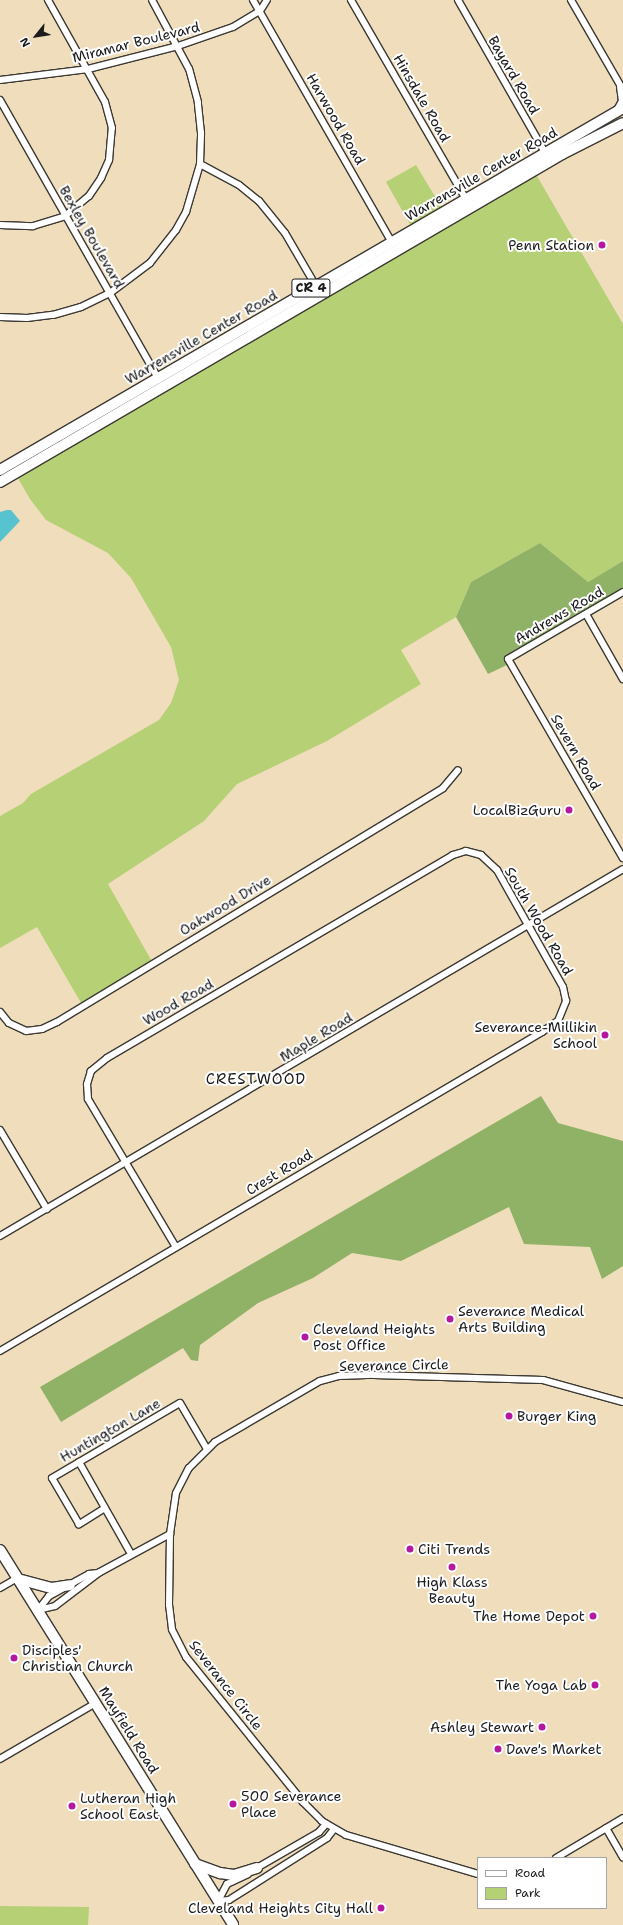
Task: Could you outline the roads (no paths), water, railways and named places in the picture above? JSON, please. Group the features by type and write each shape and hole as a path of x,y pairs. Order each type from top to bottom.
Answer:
{"main road":[{"name":"Warrensville Center Road","path":"0,470 316,286 471,208 620,109"},
{"name":"Warrensville Center Road","path":"3,480 321,295 466,199 547,157 623,123"},
{"name":"Mayfield Road","path":"0,1550 233,1925"},
{"path":"18,1578 52,1588 70,1585"},
{"path":"195,1864 220,1873 234,1875 257,1868"}],"street":[{"path":"0,226 33,226 65,216 84,201 97,186 107,166 112,144 107,106 88,69 48,0"},
{"path":"0,316 27,318 52,315 81,307 110,293 150,263 176,230 191,197 200,164 201,133 198,102 189,69 152,0"},
{"name":"Harwood Road","path":"254,0 394,246"},
{"name":"Miramar Boulevard","path":"0,80 88,69 178,46 233,26 260,11 267,0"},
{"name":"Hinsdale Road","path":"351,0 471,208"},
{"name":"Bayard Road","path":"458,0 547,157"},
{"path":"571,0 621,87 622,101 620,109"},
{"name":"Bexley Boulevard","path":"0,100 163,387"},
{"path":"200,164 240,185 259,202 285,233 321,295"},
{"path":"0,470 3,480"},
{"name":"Andrews Road","path":"508,658 623,592"},
{"path":"586,614 623,679"},
{"name":"Severn Road","path":"508,658 623,858"},
{"name":"Oakwood Drive","path":"0,1012 9,1023 26,1030 42,1029 57,1022 442,788 458,770"},
{"name":"South Wood Road","path":"453,855 466,851 481,855 497,870 563,987 566,1001 565,1009"},
{"name":"Wood Road","path":"176,1248 88,1099 87,1084 91,1071 107,1058 453,855"},
{"name":"Maple Road","path":"0,1236 127,1163 623,870"},
{"name":"Crest Road","path":"0,1351 542,1032 558,1021 565,1009"},
{"path":"0,1130 46,1209"},
{"name":"Severance Circle","path":"477,1874 334,1829 326,1824 303,1802 181,1649 170,1616 170,1534 173,1505 179,1483 207,1449 223,1437 320,1381 339,1376 382,1375 543,1380 623,1402"},
{"name":"Huntington Lane","path":"105,1508 78,1524 52,1478 180,1403 207,1449"},
{"path":"78,1462 132,1554"},
{"path":"38,1610 55,1606 100,1572 170,1534"},
{"path":"38,1610 49,1596 89,1574 100,1572"},
{"path":"0,1588 18,1578"},
{"path":"0,1758 96,1703"},
{"path":"558,1857 623,1818"},
{"path":"218,1901 227,1884 319,1832 326,1824"},
{"path":"606,1828 623,1858"},
{"path":"218,1901 230,1900 282,1865 327,1838 334,1829"},
{"path":"277,1856 282,1865"}],"water":[{"path":"11,510 20,521 0,542 0,512"}],"place":[{"name":"Penn Station","path":"602,245"},
{"name":"LocalBizGuru","path":"569,810"},
{"name":"Severance-Millikin School","path":"605,1035"},
{"name":"Severance Medical Arts Building","path":"450,1319"},
{"name":"Cleveland Heights Post Office","path":"305,1337"},
{"name":"Burger King","path":"509,1416"},
{"name":"Citi Trends","path":"410,1549"},
{"name":"High Klass Beauty","path":"452,1567"},
{"name":"The Home Depot","path":"593,1616"},
{"name":"Disciples' Christian Church","path":"14,1658"},
{"name":"The Yoga Lab","path":"595,1685"},
{"name":"Ashley Stewart","path":"542,1727"},
{"name":"Dave's Market","path":"498,1749"},
{"name":"500 Severance Place","path":"233,1804"},
{"name":"Lutheran High School East","path":"72,1806"},
{"name":"Cleveland Heights City Hall","path":"381,1908"}],"district":[{"name":"CRESTWOOD","path":"256,1080"}]}
